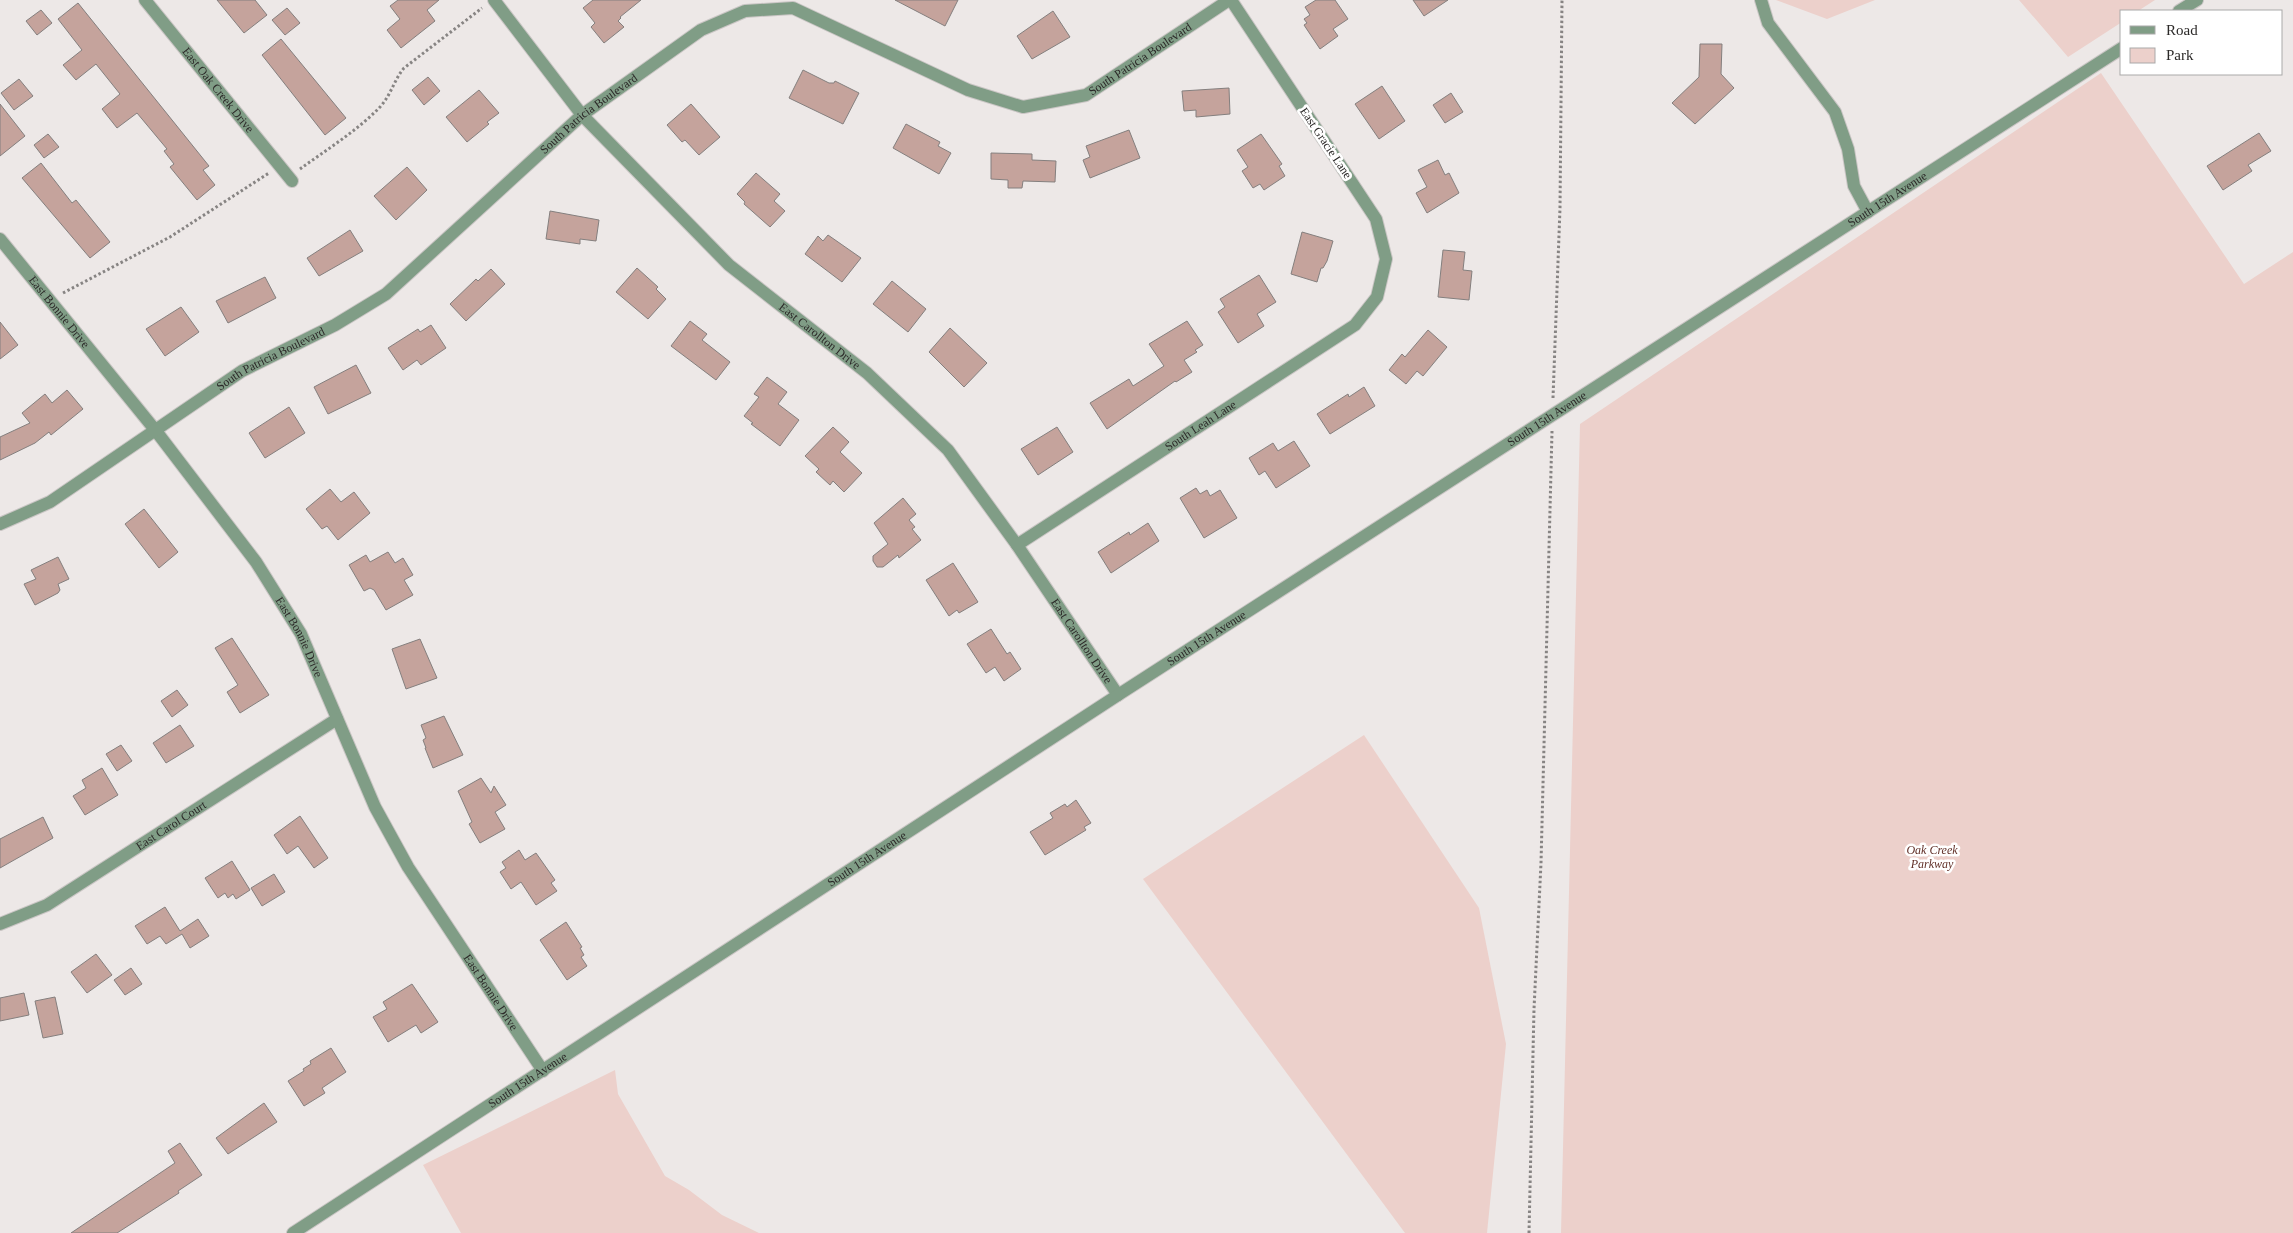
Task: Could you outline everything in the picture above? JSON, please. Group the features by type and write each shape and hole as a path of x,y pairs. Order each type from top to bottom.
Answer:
{"street":[{"name":"East Oak Creek Drive","path":"145,0 291,179"},
{"name":"South Patricia Boulevard","path":"0,524 50,502 242,371 334,325 386,294 582,115 701,30 745,11 793,8 968,90 1023,107 1086,95 1230,0"},
{"name":"East Gracie Lane","path":"1230,0 1376,219 1386,260 1377,297"},
{"path":"1761,0 1768,23 1835,112 1848,149 1854,186 1868,212"},
{"path":"2181,10 2197,0"},
{"name":"East Carollton Drive","path":"490,2 582,115 729,265 866,373 948,450 1017,545 1118,695"},
{"name":"South 15th Avenue","path":"293,1233 543,1072 1118,695 2120,49"},
{"name":"East Bonnie Drive","path":"0,239 156,431 261,570 301,634 375,807 408,867 543,1072"},
{"name":"South Leah Lane","path":"1017,545 1355,325 1377,297"},
{"name":"East Carol Court","path":"0,924 47,905 338,719"}],"path":[{"path":"1553,401 1560,208 1562,0"},
{"path":"291,179 380,107 392,91 398,76 404,68 490,2"},
{"path":"51,302 69,289 170,237 280,166"},
{"path":"1529,1233 1552,430"}],"green space":[{"path":"1776,0 1875,0 1827,19"},
{"path":"2019,0 2155,0 2140,10 2120,10 2120,23 2068,57"},
{"name":"Oak Creek Parkway","path":"2101,73 2244,284 2293,252 2293,1233 1561,1233 1580,424"},
{"path":"1364,735 1479,908 1506,1044 1487,1233 1405,1233 1143,879"},
{"path":"615,1070 618,1094 665,1176 689,1190 722,1215 759,1233 461,1233 423,1165"}],"building":[{"path":"217,0 255,0 267,15 244,33"},
{"path":"398,0 439,0 427,10 435,21 401,48 387,30 400,19 390,6"},
{"path":"593,0 641,0 620,17 618,21 624,27 604,43 591,27 595,23 583,8"},
{"path":"895,0 958,0 945,26"},
{"path":"1316,0 1335,0 1348,19 1333,29 1338,36 1320,49 1304,25 1307,23 1304,19 1310,15 1305,7"},
{"path":"1413,0 1448,0 1424,16"},
{"path":"78,3 209,166 203,170 215,185 197,200 170,167 174,164 164,151 167,149 137,113 117,128 102,109 120,94 96,64 76,80 63,65 82,50 58,19"},
{"path":"287,8 300,23 285,35 272,20"},
{"path":"41,10 52,23 37,35 26,21"},
{"path":"1053,11 1070,37 1032,59 1017,36"},
{"path":"281,39 346,118 325,135 262,55"},
{"path":"1700,44 1722,44 1721,74 1734,88 1695,124 1672,103 1699,77"},
{"path":"803,70 829,83 834,83 835,81 859,93 843,124 789,98"},
{"path":"428,77 440,91 424,105 412,90"},
{"path":"19,79 33,96 14,110 1,93"},
{"path":"1382,86 1405,121 1379,139 1355,104"},
{"path":"1229,88 1230,114 1196,117 1196,110 1184,111 1182,91"},
{"path":"479,90 499,113 467,142 446,117"},
{"path":"1451,93 1463,112 1445,123 1433,105"},
{"path":"0,104 25,136 0,156"},
{"path":"691,104 720,137 699,155 685,140 682,142 667,125"},
{"path":"906,124 940,142 938,146 951,153 939,174 893,148"},
{"path":"1129,130 1140,158 1090,178 1083,160 1090,157 1086,146"},
{"path":"2259,133 2271,151 2248,165 2252,171 2223,190 2207,166"},
{"path":"48,134 59,147 44,158 34,145"},
{"path":"1261,134 1282,164 1279,166 1285,176 1264,190 1260,184 1253,188 1242,171 1248,167 1237,150"},
{"path":"991,153 1032,154 1032,160 1056,161 1055,182 1023,181 1022,188 1008,188 1008,180 991,179"},
{"path":"1438,160 1445,175 1449,173 1459,193 1427,213 1416,193 1427,187 1418,170"},
{"path":"41,163 72,203 76,200 110,242 90,258 22,178"},
{"path":"407,167 427,190 396,220 374,196"},
{"path":"756,173 780,194 774,201 785,211 770,227 744,204 745,202 737,194"},
{"path":"550,211 599,220 596,241 580,239 580,244 546,239"},
{"path":"350,230 363,251 319,276 307,258"},
{"path":"1302,232 1333,241 1327,261 1323,268 1321,268 1317,282 1291,274"},
{"path":"828,235 861,258 842,282 805,254 818,236 823,241"},
{"path":"1443,250 1465,252 1463,270 1472,271 1469,300 1438,297"},
{"path":"637,268 658,287 656,289 666,299 648,319 616,292"},
{"path":"491,269 505,284 466,321 450,304 476,279 478,281"},
{"path":"1259,275 1276,302 1257,314 1264,326 1238,343 1218,312 1225,307 1220,299"},
{"path":"265,277 276,298 228,323 216,301"},
{"path":"892,281 926,309 908,332 873,304"},
{"path":"181,307 199,332 165,356 146,329"},
{"path":"690,321 707,334 702,340 730,362 716,380 671,346"},
{"path":"1187,321 1203,345 1195,350 1197,352 1184,360 1192,372 1175,381 1107,429 1090,403 1129,379 1133,386 1164,366 1149,344"},
{"path":"0,322 18,345 0,359"},
{"path":"431,325 446,348 421,365 417,360 403,370 388,348 418,329 420,332"},
{"path":"950,328 987,363 964,387 929,352"},
{"path":"1428,330 1447,347 1423,376 1417,371 1406,384 1389,370 1402,354 1405,357"},
{"path":"356,365 371,393 328,414 314,387"},
{"path":"767,377 787,392 778,404 799,420 780,446 751,424 753,423 744,416 759,397 754,394"},
{"path":"1364,387 1375,406 1330,434 1317,414 1348,394 1349,397"},
{"path":"67,390 83,409 51,435 49,432 35,443 0,460 0,437 30,423 22,413 45,394 52,403"},
{"path":"289,407 305,433 265,458 249,433"},
{"path":"833,427 849,442 840,452 862,473 844,492 833,481 830,485 816,472 819,469 805,456"},
{"path":"1057,427 1073,452 1038,475 1021,449"},
{"path":"1294,441 1310,466 1276,488 1265,471 1259,475 1249,458 1273,443 1278,451"},
{"path":"1196,488 1200,494 1207,490 1210,496 1220,490 1237,518 1204,538 1180,498"},
{"path":"330,489 341,502 354,492 370,513 338,540 327,526 322,529 306,509"},
{"path":"903,498 916,514 909,520 915,527 912,529 921,540 899,558 898,555 883,567 877,567 873,561 873,556 888,544 874,523"},
{"path":"144,509 178,552 159,568 125,524"},
{"path":"1148,523 1159,541 1111,573 1098,552 1129,532 1130,535"},
{"path":"388,552 395,563 403,558 413,575 404,580 413,595 386,610 374,590 370,588 364,591 349,565 366,555 370,562"},
{"path":"58,557 69,579 58,584 60,590 58,593 35,605 24,584 36,579 31,570"},
{"path":"953,563 978,602 959,613 957,610 949,616 926,580"},
{"path":"991,629 1007,654 1010,652 1021,669 1004,681 995,667 986,673 967,644"},
{"path":"232,638 269,695 240,713 227,692 238,685 215,648"},
{"path":"420,639 437,678 406,689 392,649"},
{"path":"177,690 188,705 172,717 161,701"},
{"path":"444,716 463,755 433,768 425,748 423,740 426,738 421,725"},
{"path":"180,725 194,746 166,763 153,743"},
{"path":"121,745 132,761 117,771 106,754"},
{"path":"102,768 118,795 85,815 73,796 86,788 82,780"},
{"path":"481,778 491,793 494,786 506,805 495,812 505,829 480,843 469,824 472,822 458,791"},
{"path":"1076,800 1091,823 1084,827 1086,830 1045,855 1030,832 1053,818 1050,813 1065,804 1067,807"},
{"path":"300,816 328,858 314,868 298,846 287,854 274,835"},
{"path":"43,817 53,838 0,868 0,839"},
{"path":"519,850 525,860 536,853 555,880 551,883 557,891 536,905 521,882 511,889 500,872 506,868 502,862"},
{"path":"232,861 250,890 236,899 233,894 228,898 225,893 218,898 205,878"},
{"path":"274,874 285,892 262,906 251,888"},
{"path":"165,907 180,931 198,919 209,936 190,948 182,934 166,944 160,936 147,944 135,926"},
{"path":"566,922 582,947 580,948 584,955 581,957 587,966 567,980 540,940"},
{"path":"96,954 112,975 87,993 71,972"},
{"path":"131,968 142,984 125,995 114,980"},
{"path":"412,984 438,1022 421,1033 416,1025 388,1042 373,1017 387,1009 383,1002"},
{"path":"24,993 29,1015 0,1021 0,998"},
{"path":"55,997 63,1034 43,1038 35,1001"},
{"path":"331,1048 346,1072 322,1088 325,1093 304,1106 288,1081 304,1071 303,1069 311,1064 310,1061"},
{"path":"264,1103 277,1122 228,1154 216,1138"},
{"path":"180,1143 202,1175 178,1191 179,1193 117,1233 71,1233 175,1163 168,1151"}]}
